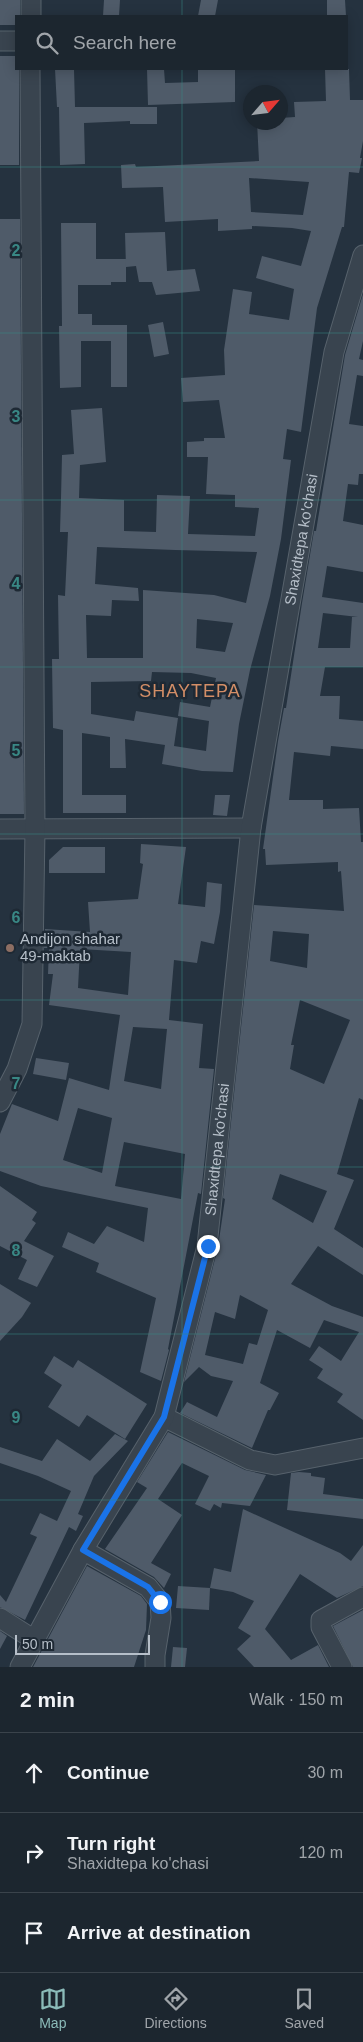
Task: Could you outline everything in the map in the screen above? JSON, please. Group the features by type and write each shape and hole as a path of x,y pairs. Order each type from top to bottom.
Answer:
{"street":[{"path":"31,0 31,15"},
{"path":"0,41 15,41"},
{"path":"0,1102 18,1069 32,1024 35,829 30,70"},
{"name":"Shaxidtepa ko'chasi","path":"20,1667 33,1639 83,1550 164,1417 208,1246 251,828 334,352 363,255"},
{"path":"0,829 251,828"},
{"path":"164,1417 250,1460 275,1465 363,1448"},
{"path":"83,1550 148,1587 160,1602 162,1618 155,1655 155,1667"},
{"path":"342,1667 321,1627 321,1620 363,1597"},
{"path":"0,1618 33,1639"}],"building":[{"path":"0,0 20,0 20,15 15,15 15,25 0,25"},
{"path":"104,0 120,0 119,15 103,15"},
{"path":"201,0 218,0 215,15 198,15"},
{"path":"327,0 345,0 346,15 327,15"},
{"path":"0,56 15,56 15,70 19,70 19,165 0,165"},
{"path":"349,69 350,100 363,100 363,141 360,158 362,158 359,173 349,172 344,227 342,227 317,308 301,432 287,429 283,459 291,460 281,539 270,596 250,670 239,724 233,772 202,771 162,764 165,745 125,739 126,768 110,768 110,737 82,733 82,795 126,795 126,813 63,813 63,730 53,728 52,659 59,659 58,595 65,596 68,532 60,532 62,455 74,454 71,410 102,408 106,462 80,465 79,498 124,500 124,531 156,532 157,495 190,496 188,534 255,536 259,508 235,507 235,495 206,494 208,457 187,457 187,442 204,441 204,438 225,438 219,400 183,402 181,378 225,375 224,350 233,289 252,292 249,314 289,320 294,289 256,278 262,256 301,266 311,231 252,226 252,229 218,231 218,219 165,222 163,187 122,188 121,165 135,164 136,167 259,161 257,130 288,130 288,117 295,117 294,102 326,101 325,70","holes":["249,178 309,182 303,215 251,212","97,547 257,552 246,603 214,595 143,590 143,658 87,658 86,615 111,616 112,600 139,601 138,588 95,584","197,619 233,623 225,652 196,648","152,672 191,673 216,678 210,707 180,702 178,716 209,721 206,751 174,746 178,718 136,711 134,721 91,714 91,682 151,681"]},
{"path":"55,70 74,70 75,107 157,107 157,124 130,124 130,121 84,123 85,164 60,165 59,107 57,107"},
{"path":"147,70 164,70 165,83 198,82 198,70 235,70 235,102 148,105"},
{"path":"0,219 20,219 24,814 0,814"},
{"path":"61,223 96,223 96,259 126,259 126,282 111,282 111,285 78,285 78,314 92,314 92,325 127,325 127,387 111,387 111,341 81,341 81,387 60,388 59,326 62,326"},
{"path":"165,232 167,271 195,269 200,291 156,295 152,282 139,282 136,266 126,267 125,233"},
{"path":"363,294 363,341 359,359 363,360 363,376 357,375 349,424 363,426 363,474 359,474 358,485 348,484 343,521 363,525 363,572 327,566 322,597 363,603 363,667 325,667 320,696 340,696 339,719 363,721 363,749 331,746 330,756 294,752 289,800 323,800 323,809 359,808 361,842 363,842 363,1100 359,1098 337,1174 354,1180 334,1229 363,1248 363,1275 318,1246 291,1284 332,1306 363,1317 363,1420 337,1402 343,1394 317,1378 323,1369 309,1360 319,1346 341,1361 359,1332 324,1320 310,1348 277,1330 260,1383 279,1393 270,1410 268,1410 252,1448 180,1413 187,1402 217,1417 233,1381 211,1376 199,1367 184,1382 218,1247 225,1199 223,1198 254,905 344,911 341,871 338,872 338,862 266,865 265,849 263,849 278,741 284,708 286,708 314,531 316,531 345,355","holes":["323,613 358,617 352,617 350,648 318,648","273,931 309,934 307,968 270,961","300,1000 350,1020 324,1084 290,1069 294,1045 291,1045","280,1174 327,1191 313,1223 272,1199","240,1295 268,1310 257,1345 249,1343 243,1364 205,1355 215,1312 235,1319"]},
{"path":"163,322 169,354 154,357 148,325"},
{"path":"215,795 230,795 227,816 213,815"},
{"path":"141,844 186,847 178,904 205,907 207,882 222,884 220,912 214,944 201,941 197,963 174,960 169,1020 203,1024 199,1068 214,1069 201,1194 198,1193 169,1350 161,1381 140,1372 156,1298 96,1272 99,1263 62,1247 68,1232 94,1244 107,1226 144,1242 148,1208 41,1186 0,1171 0,1134 12,1104 58,1121 69,1078 109,1090 120,1015 49,1005 53,974 48,974 49,948 44,948 45,929 90,932 88,902 138,899 143,864 140,863","holes":["80,949 131,952 128,995 78,988","133,1027 167,1029 161,1089 124,1081","78,1108 112,1118 102,1173 63,1160","124,1142 185,1154 181,1199 115,1186"]},
{"path":"63,847 105,847 105,873 49,873 49,860"},
{"path":"36,1058 69,1063 66,1080 33,1074"},
{"path":"0,1186 37,1212 32,1220 36,1223 24,1241 54,1256 37,1287 18,1279 27,1260 0,1246"},
{"path":"0,1284 31,1303 22,1317 0,1341"},
{"path":"54,1356 73,1368 78,1360 147,1404 125,1439 87,1415 79,1427 48,1407 62,1385 44,1373"},
{"path":"168,1432 245,1470 266,1475 250,1506 222,1503 221,1508 214,1504 210,1511 195,1504 209,1476 182,1463 158,1499 182,1515 151,1563 171,1574 164,1588 154,1577 105,1549 147,1488 137,1482"},
{"path":"115,1434 128,1441 94,1476 78,1514 83,1516 76,1531 69,1527 25,1620 0,1607 0,1595 6,1602 37,1537 30,1534 40,1513 57,1521 71,1491 38,1476 0,1463 0,1447 42,1461 57,1439 90,1461"},
{"path":"291,1473 311,1473 311,1476 325,1478 323,1494 363,1499 363,1519 287,1510"},
{"path":"243,1509 340,1553 351,1561 363,1545 363,1586 337,1598 300,1574 265,1629 291,1660 318,1645 329,1667 254,1667 237,1649 251,1636 238,1628 254,1601 233,1592 210,1588 214,1568 231,1572"},
{"path":"87,1566 141,1596 147,1604 146,1630 134,1667 33,1667"},
{"path":"178,1586 210,1588 209,1610 176,1608"},
{"path":"363,1610 363,1667 353,1667 333,1626"},
{"path":"0,1631 7,1636 0,1649"},
{"path":"173,1647 187,1648 185,1667 171,1667"}],"place":[{"name":"Andijon shahar 49-maktab","path":"10,948"}],"district":[{"name":"SHAYTEPA","path":"190,691"}],"route":[{"path":"160,1602 148,1587 83,1550 164,1417 208,1246"}]}
